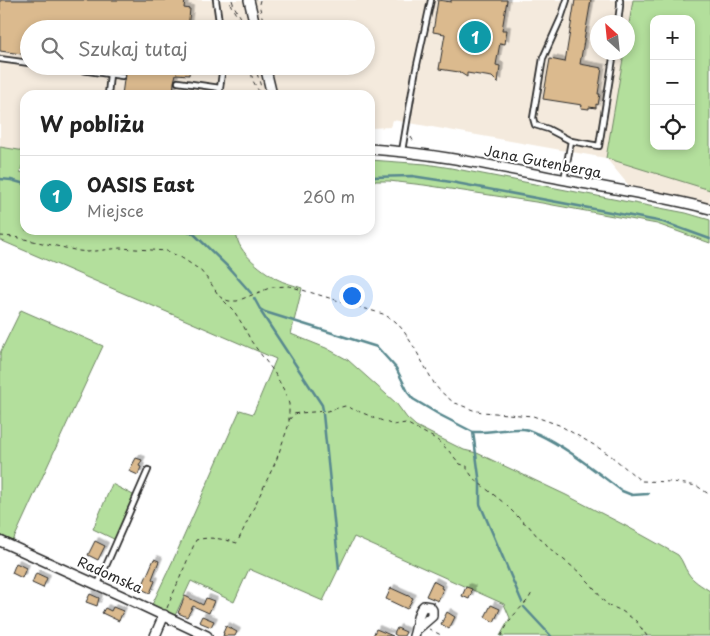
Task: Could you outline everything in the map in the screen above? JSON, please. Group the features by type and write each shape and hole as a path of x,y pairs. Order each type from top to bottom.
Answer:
{"street":[{"path":"248,20 249,0"},
{"path":"267,75 271,90"},
{"name":"Jana Gutenberga","path":"375,149 453,158 655,196 710,209"},
{"name":"Radomska","path":"0,541 98,584 207,636"},
{"path":"155,636 164,615"}],"lane":[{"path":"216,0 219,20"},
{"path":"402,151 415,74 431,0"},
{"path":"567,0 543,58 533,122 535,125 548,129 571,142 599,146 613,60"},
{"path":"619,15 620,0"},
{"path":"0,60 20,62"},
{"path":"108,90 110,75"},
{"path":"116,75 122,76"},
{"path":"178,82 220,88 222,75"},
{"path":"564,180 571,142"},
{"path":"98,584 148,470"}],"path":[{"path":"232,0 243,20"},
{"path":"260,0 259,4 263,20"},
{"path":"230,3 239,20"},
{"path":"252,75 258,90"},
{"path":"258,75 261,87"},
{"path":"411,136 414,143 419,147"},
{"path":"0,236 15,237 79,251 88,252 120,248 167,251 182,258 200,270 219,296 234,311 251,341 271,368 285,392 289,424 276,461 237,543 206,537 196,540 164,615"},
{"path":"223,299 237,301 272,286 289,286 383,314 404,330 435,385 453,402 482,412 533,416 559,425 610,455 641,481 673,482 697,486 710,495"},
{"path":"289,420 294,414 327,411 345,406 392,425 406,423 436,439 460,464 467,466 474,479 528,525 536,536 543,540 549,548 577,570 591,584 606,604 622,611 636,621 647,636"},
{"path":"501,636 512,617 528,600 533,591"},
{"path":"417,630 443,636"}],"shaded area":[{"path":"0,0 710,0 710,205 694,199 630,187 606,158 393,120 391,127 375,128 375,90 20,90 20,150 0,147"}],"green space":[{"path":"633,0 710,0 710,190 606,158 623,60 635,60 635,15 630,15"},
{"path":"0,147 20,150 20,235 237,235 239,244 256,265 277,279 302,288 291,334 326,348 348,360 396,403 407,418 416,426 464,450 477,453 566,495 678,555 690,576 710,591 710,636 500,636 510,618 504,604 354,537 323,601 249,569 234,602 191,581 173,620 150,609 240,410 253,414 276,359 0,240"},
{"path":"375,160 451,168 686,213 710,220 710,243 657,224 542,203 389,181 375,181"},
{"path":"21,310 103,346 13,541 0,535 0,353"},
{"path":"112,484 135,496 116,540 93,529"}],"building":[{"path":"0,0 185,0 184,8 190,9 189,20 20,20 20,54 0,51"},
{"path":"438,0 451,2 451,0 507,0 502,30 507,30 505,44 500,43 496,65 500,66 498,83 492,77 467,73 467,77 459,72 439,69 445,34 433,32"},
{"path":"575,0 591,0 580,64 602,68 598,94 600,94 596,108 581,108 582,105 543,99 550,59 565,62"},
{"path":"176,75 173,90 123,90 126,76"},
{"path":"136,458 142,460 138,475 129,471"},
{"path":"95,541 105,546 98,560 88,555"},
{"path":"154,559 159,561 152,579 155,581 150,593 141,589"},
{"path":"16,563 26,568 22,578 12,573"},
{"path":"36,573 47,578 43,588 32,583"},
{"path":"433,581 442,586 441,588 443,589 438,601 426,596"},
{"path":"466,587 472,589 469,599 462,596"},
{"path":"391,588 413,598 407,609 386,599"},
{"path":"90,594 99,598 97,606 86,602"},
{"path":"185,596 203,605 206,598 214,601 209,613 193,606 187,617 178,613"},
{"path":"491,605 500,609 494,622 485,617"},
{"path":"113,607 123,611 119,621 102,613 105,608 111,611"},
{"path":"447,612 455,617 449,629 441,624"},
{"path":"202,616 214,621 211,627 199,622"},
{"path":"226,626 237,632 235,636 223,636"},
{"path":"397,628 406,632 404,636 394,634"},
{"path":"376,629 393,636 373,636"}],"waterway":[{"path":"375,177 412,176 451,182 663,222 710,239"},
{"path":"0,179 20,183"},
{"path":"195,235 228,267 251,293"},
{"path":"254,298 260,309 265,312 377,347 396,368 413,399 473,432 480,484 480,504 522,602"},
{"path":"261,312 322,405 323,410"},
{"path":"323,414 339,569"},
{"path":"473,432 529,430 571,453 622,491 632,495 648,494"},
{"path":"524,607 551,636"}],"place":[{"name":"OASIS East","path":"475,37"}]}
